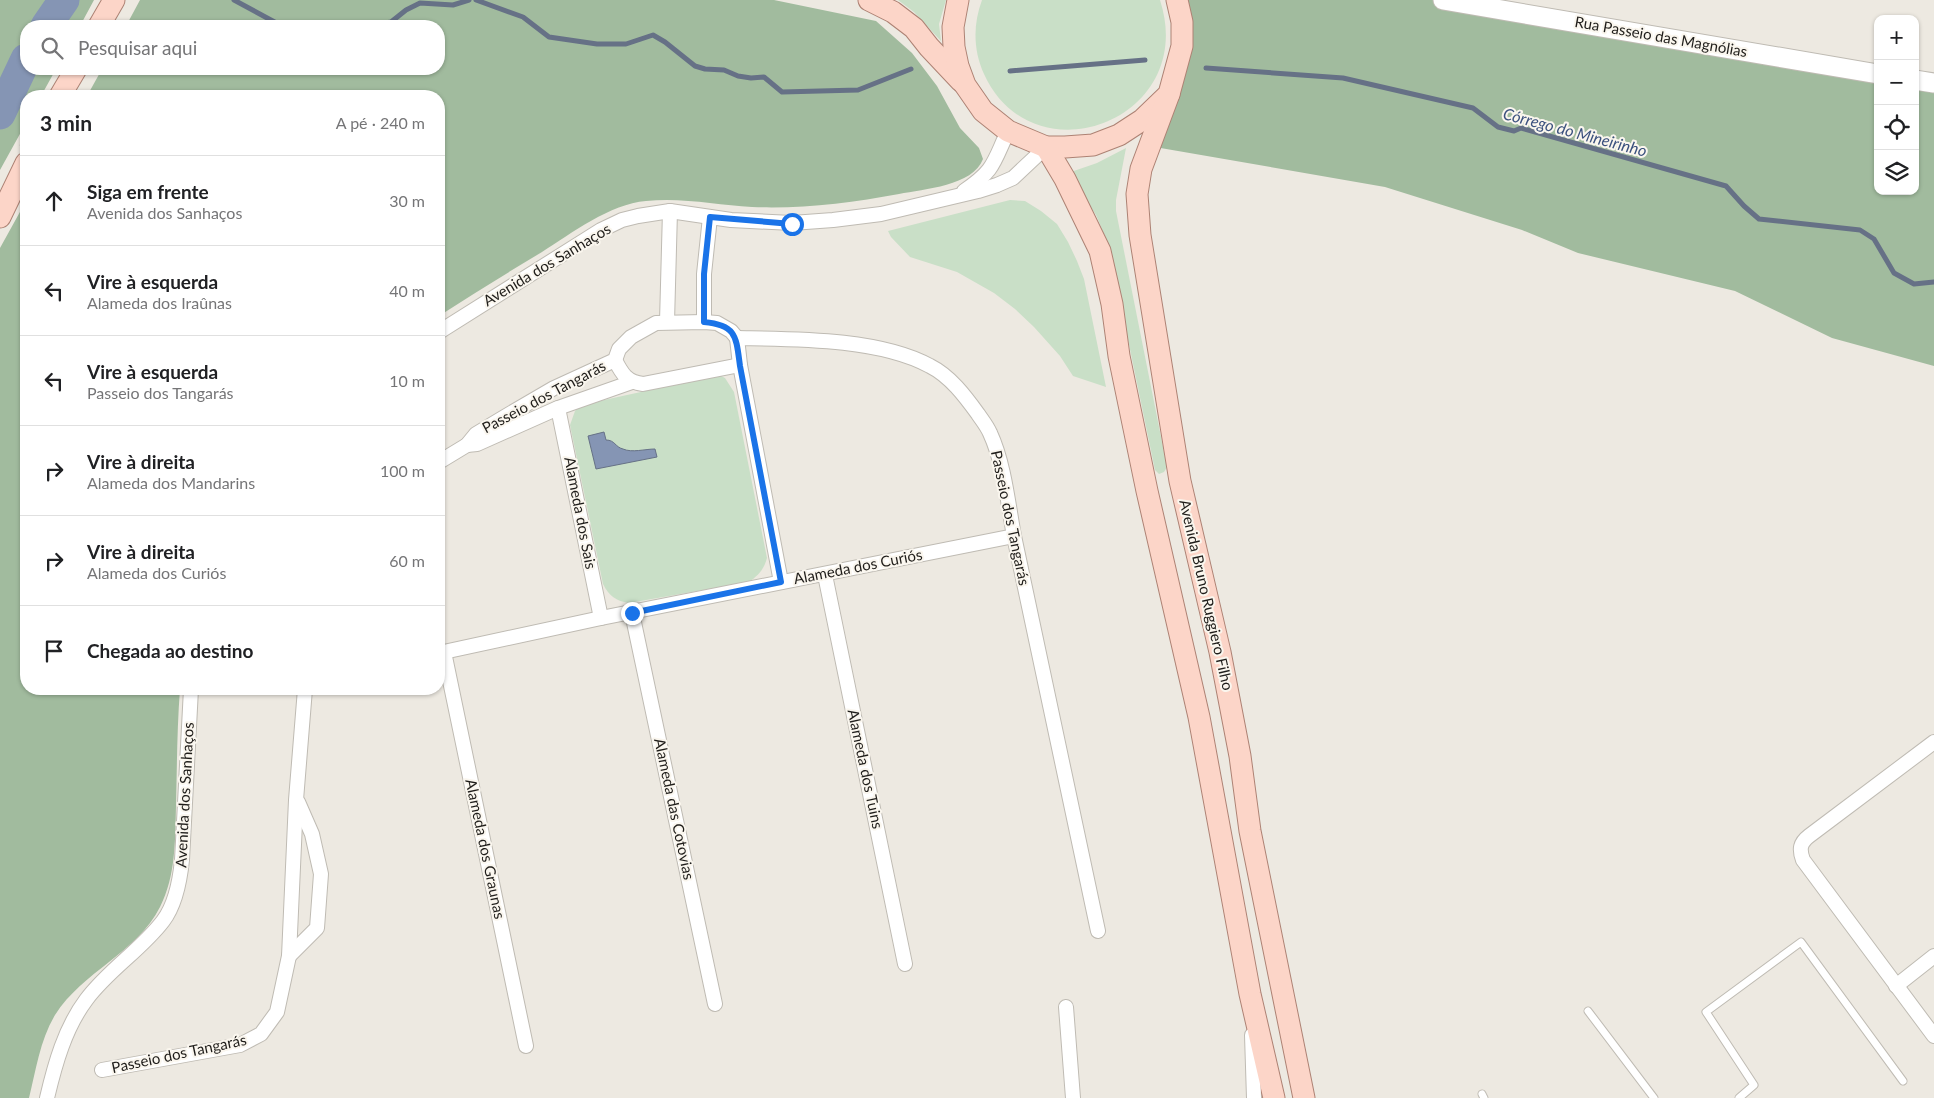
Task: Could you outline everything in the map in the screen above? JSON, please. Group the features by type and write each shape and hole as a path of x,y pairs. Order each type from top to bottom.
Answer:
{"main road":[{"path":"102,20 114,0"},
{"path":"868,0 893,12 914,28 965,85 983,111 1008,131 1046,147 1092,145 1119,135 1142,120 1169,94"},
{"path":"958,0 953,27 954,47 965,85"},
{"name":"Avenida Bruno Ruggiero Filho","path":"1177,0 1182,22 1182,46 1169,94 1141,169 1137,194 1140,235 1180,482 1220,652 1240,756 1250,831 1304,1098"},
{"path":"64,90 72,75"},
{"path":"1046,147 1065,179 1100,251 1112,304 1120,356 1147,491 1199,717 1250,994 1274,1098"},
{"path":"0,217 20,175"},
{"path":"1147,491 1180,482"}],"street":[{"name":"Rua Passeio das Magnólias","path":"1443,0 1874,73"},
{"path":"1919,81 1934,83"},
{"name":"Avenida dos Sanhaços","path":"957,195 988,173 1008,131"},
{"name":"Avenida dos Sanhaços","path":"445,328 601,230 622,220 670,211 710,217 792,224 880,214 978,191 1013,178 1046,147"},
{"path":"667,322 670,211"},
{"path":"704,322 704,274 710,217"},
{"name":"Passeio dos Tangarás","path":"445,458 466,445 476,434 514,411 554,388 615,360 619,349 631,337 656,323 717,323 731,331 737,338 796,339 865,346 903,355 931,366 963,392 990,432 1005,482 1014,536 1098,931"},
{"path":"737,338 740,366 781,582"},
{"path":"615,360 622,374 632,382"},
{"name":"Passeio dos Tangarás","path":"466,445 477,444 558,408 632,382 643,384 740,366"},
{"name":"Alameda dos Sais","path":"558,408 601,618"},
{"name":"Alameda dos Curiós","path":"445,651 601,618 1014,536"},
{"name":"Alameda dos Tuins","path":"825,575 905,964"},
{"name":"Alameda das Cotovias","path":"632,613 715,1004"},
{"name":"Alameda dos Graunas","path":"445,671 526,1046"},
{"name":"Avenida dos Sanhaços","path":"47,1098 68,1030 76,1014 107,975 164,920 176,892 182,860 191,695"},
{"name":"Passeio dos Tangarás","path":"102,1070 240,1045 252,1040 267,1027 277,1012 289,956 296,800 305,695"},
{"path":"1934,742 1809,836 1800,845 1800,851 1804,860 1934,1036"},
{"name":"Passeio dos Tangarás","path":"289,956 317,928 321,874 312,834 296,800"},
{"path":"1896,986 1934,956"},
{"path":"1250,994 1254,1098"},
{"path":"1066,1007 1073,1098"}],"lane":[{"path":"1739,1098 1754,1085 1706,1012 1801,942 1903,1081"},
{"path":"1588,1011 1654,1098"}],"green space":[{"path":"0,0 94,0 83,20 20,20 20,75 53,75 44,90 20,90 20,134 0,170"},
{"path":"140,0 774,0 876,21 912,53 937,86 960,128 979,148 983,159 978,168 969,175 947,185 844,203 752,207 673,200 632,203 592,220 445,312 445,90 90,90 99,75 445,75 445,20 129,20"},
{"path":"898,0 946,0 939,24 941,41 914,12"},
{"path":"982,0 1160,0 1166,42 1156,77 1134,105 1105,122 1072,130 1038,125 1007,107 984,74 976,46 977,18"},
{"path":"1177,0 1443,0 1874,73 1874,195 1919,195 1919,81 1934,83 1934,366 1832,338 1735,291 1578,253 1522,230 1385,187 1149,146 1169,94"},
{"path":"1126,148 1116,200 1116,211 1167,467 1164,472 1159,474 1155,470 1108,243 1096,215 1068,173 1097,163"},
{"path":"1010,200 1025,201 1041,211 1057,224 1068,242 1084,279 1106,387 1073,376 1060,356 1034,327 994,293 957,272 910,257 891,237 888,231"},
{"path":"20,212 20,695 180,695 174,858 165,895 150,923 138,937 80,986 55,1015 42,1045 29,1098 0,1098 0,248"},
{"path":"719,375 725,378 734,392 767,558 763,569 749,582 629,603 620,601 610,595 603,584 570,425 575,411 581,405"}],"water":[{"path":"604,432 606,440 611,441 620,448 630,451 655,449 657,457 596,469 588,436"}],"waterway":[{"path":"50,20 64,0"},
{"name":"Córrego do Mineirinho","path":"234,0 271,20"},
{"name":"Córrego do Mineirinho","path":"394,20 406,10 420,3 453,5 469,0"},
{"name":"Córrego do Mineirinho","path":"476,0 523,17 549,37 597,44 626,44 653,35 695,66 705,69 724,70 738,76 764,77 782,92 858,90 911,69"},
{"name":"Córrego do Mineirinho","path":"1010,71 1145,60"},
{"name":"Córrego do Mineirinho","path":"1206,68 1343,78 1473,108 1498,127 1514,131 1521,128 1726,186 1759,219 1860,230 1874,239 1894,273 1914,284 1934,282"},
{"path":"0,114 20,72"}],"route":[{"path":"632,613 781,582 740,366 737,338 731,331 717,323 704,322 704,274 710,217 792,224"}]}
